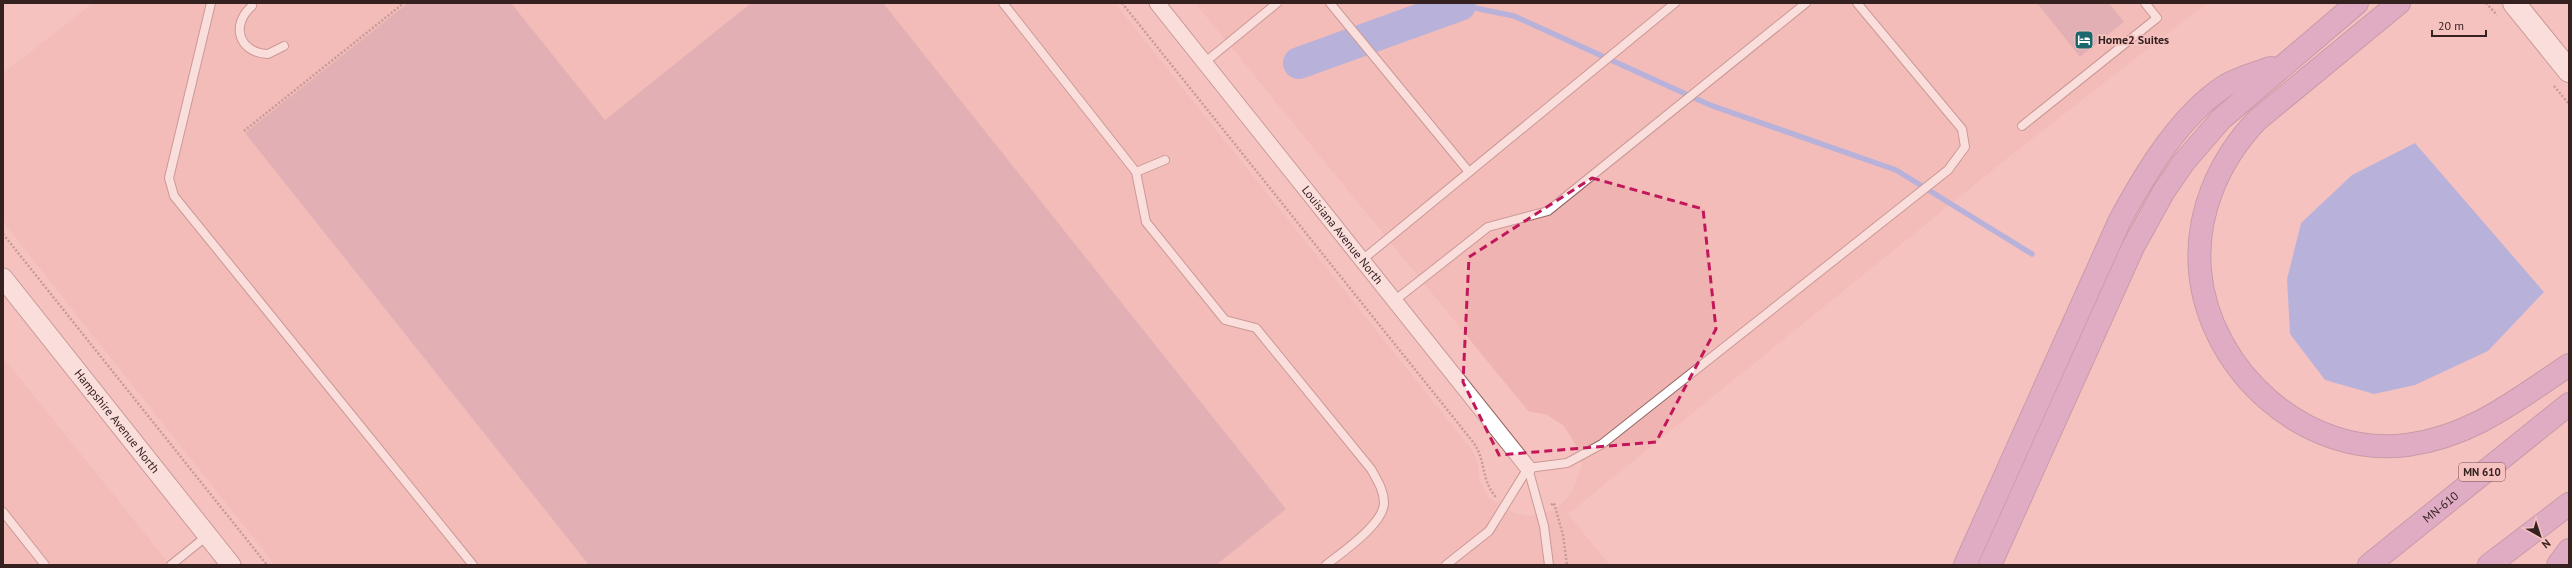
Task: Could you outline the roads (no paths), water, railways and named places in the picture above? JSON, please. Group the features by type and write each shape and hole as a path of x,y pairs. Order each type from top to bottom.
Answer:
{"highway":[{"path":"1990,565 2146,222 2184,162 2201,141 2236,105 2357,3"},
{"path":"2399,3 2257,120 2239,139 2226,160 2215,180 2206,206 2200,248 2200,270 2203,290 2214,325 2235,363 2251,384 2280,411 2319,432 2365,444 2406,445 2452,436 2476,426 2569,365"},
{"path":"1965,565 2120,220 2136,191 2166,147 2216,93 2226,85 2288,60"},
{"name":"MN-610","path":"2369,565 2569,404"},
{"path":"2489,565 2569,504"},
{"path":"2558,565 2569,550"}],"main road":[{"path":"2514,3 2569,71"}],"street":[{"name":"Louisiana Avenue North","path":"1157,3 1528,468"},
{"name":"Hampshire Avenue North","path":"3,278 231,565"}],"lane":[{"path":"212,3 169,178 174,196 473,565"},
{"path":"1003,3 1136,172 1146,222 1225,320 1256,328 1371,469 1382,490 1384,505 1378,519 1362,536 1326,565"},
{"path":"1204,63 1277,3"},
{"path":"1330,3 1469,172"},
{"path":"1362,260 1675,3"},
{"path":"1394,301 1488,227 1548,211 1806,3"},
{"path":"1528,468 1567,463 1602,444 1948,170 1965,147 1962,129 1857,3"},
{"path":"2022,126 2158,18 2145,3"},
{"path":"252,6 245,12 239,28 244,45 255,52 268,54 284,46"},
{"path":"1136,172 1165,160"},
{"path":"1446,565 1489,531 1528,468"},
{"path":"1528,468 1540,510 1549,565"},
{"path":"3,512 45,565"},
{"path":"171,565 208,535"}],"water":[{"path":"2415,143 2544,292 2488,351 2415,385 2374,394 2325,380 2290,334 2287,279 2301,223 2352,175"}],"waterway":[{"path":"1460,5 1514,16 1710,105 1896,170 2032,254"},
{"path":"1299,63 1460,5"}],"place":[{"name":"Home2 Suites","path":"2084,40"}]}
